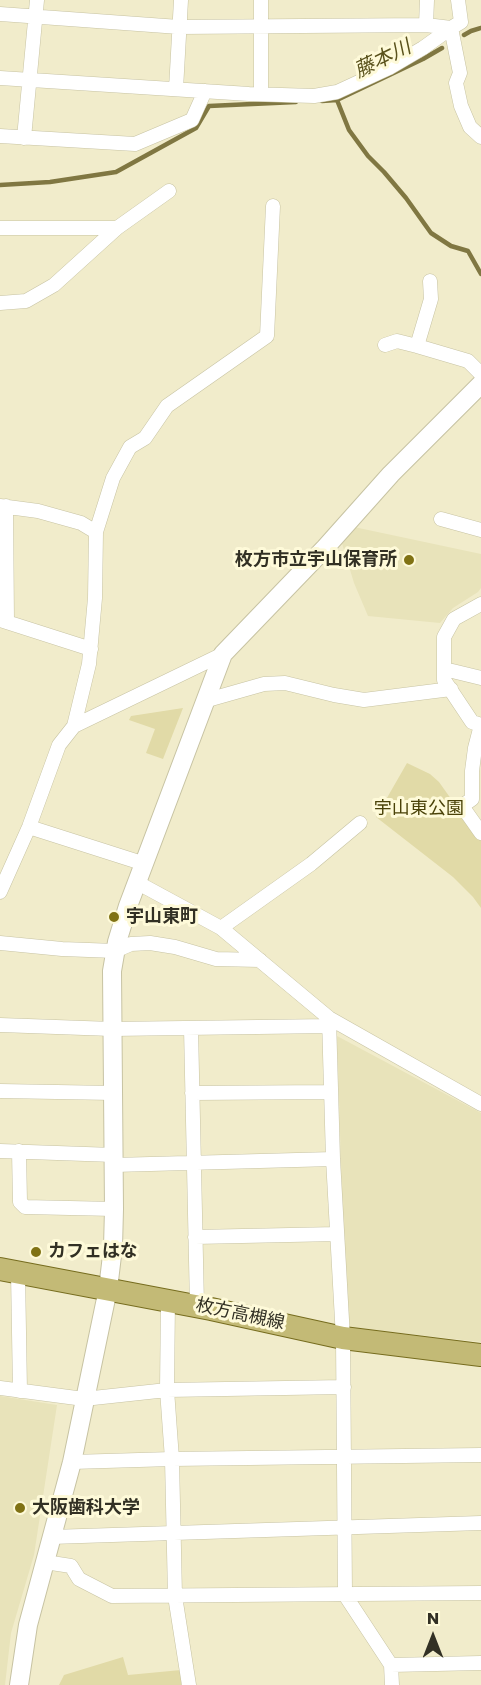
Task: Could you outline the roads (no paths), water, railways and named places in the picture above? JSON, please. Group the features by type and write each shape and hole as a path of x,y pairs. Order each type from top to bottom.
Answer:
{"main road":[{"name":"枚方高槻線","path":"9,1271 168,1300 343,1338 481,1355"}],"street":[{"path":"24,138 37,0"},
{"path":"177,90 181,0"},
{"path":"261,0 261,94"},
{"path":"426,25 427,0"},
{"path":"0,78 177,90 314,96 337,92 389,68 423,48 461,22 458,0"},
{"path":"0,14 179,27 426,25 451,28"},
{"path":"451,28 460,73 456,83 460,106 470,127 481,138"},
{"path":"0,136 135,144 192,120 205,91"},
{"path":"0,303 26,301 54,285 117,228 169,191"},
{"path":"1,885 29,827 59,745 74,726 91,649 95,598 96,532 113,478 130,447 145,438 167,406 267,336 273,206"},
{"path":"0,228 117,228"},
{"path":"417,346 430,299 430,281"},
{"path":"385,345 397,341 468,361 481,374"},
{"path":"74,726 223,654 325,548 392,474 481,384"},
{"path":"91,649 4,621 3,506 49,514 81,523 96,532"},
{"path":"441,519 481,530"},
{"path":"481,604 454,619 444,637 444,680 472,722 481,725 474,748 472,799 462,806 481,833"},
{"path":"19,1685 28,1625 72,1462 108,1289 113,1247 114,1209 112,971 115,951 128,906 223,654"},
{"path":"444,669 481,678"},
{"path":"204,701 264,684 285,683 364,700 451,689"},
{"path":"221,928 311,864 360,823"},
{"path":"29,827 145,864"},
{"path":"138,883 221,928 330,1022 481,1104"},
{"path":"0,943 115,951 131,944 150,943 175,947 216,959 260,960"},
{"path":"0,1025 112,1029 330,1022"},
{"path":"330,1022 333,1159 343,1338 345,1595 391,1665 392,1685"},
{"path":"191,1028 197,1306"},
{"path":"0,1091 113,1093"},
{"path":"192,1093 332,1092"},
{"path":"0,1150 114,1160 194,1163 333,1159"},
{"path":"19,1151 20,1202 25,1207 114,1209"},
{"path":"195,1237 337,1234"},
{"path":"9,1271 20,1391"},
{"path":"168,1300 167,1390 172,1459 175,1596 189,1685"},
{"path":"0,1388 84,1399 167,1390 344,1387"},
{"path":"72,1462 481,1455"},
{"path":"51,1537 481,1523"},
{"path":"45,1562 71,1566 80,1579 112,1596 481,1593"},
{"path":"391,1665 481,1663"}],"waterway":[{"name":"藤本川","path":"464,35 481,28"},
{"name":"藤本川","path":"337,100 442,48"},
{"path":"322,101 337,100 349,130 368,156 406,198 431,233 451,246 468,251 481,274"},
{"path":"0,185 50,182 116,172 196,128 209,106 296,102"}],"place":[{"name":"枚方市立宇山保育所","path":"409,560"},
{"name":"宇山東町","path":"114,917"},
{"name":"カフェはな","path":"36,1252"},
{"name":"大阪歯科大学","path":"20,1508"}],"park label":[{"name":"宇山東公園","path":"419,809"}]}
